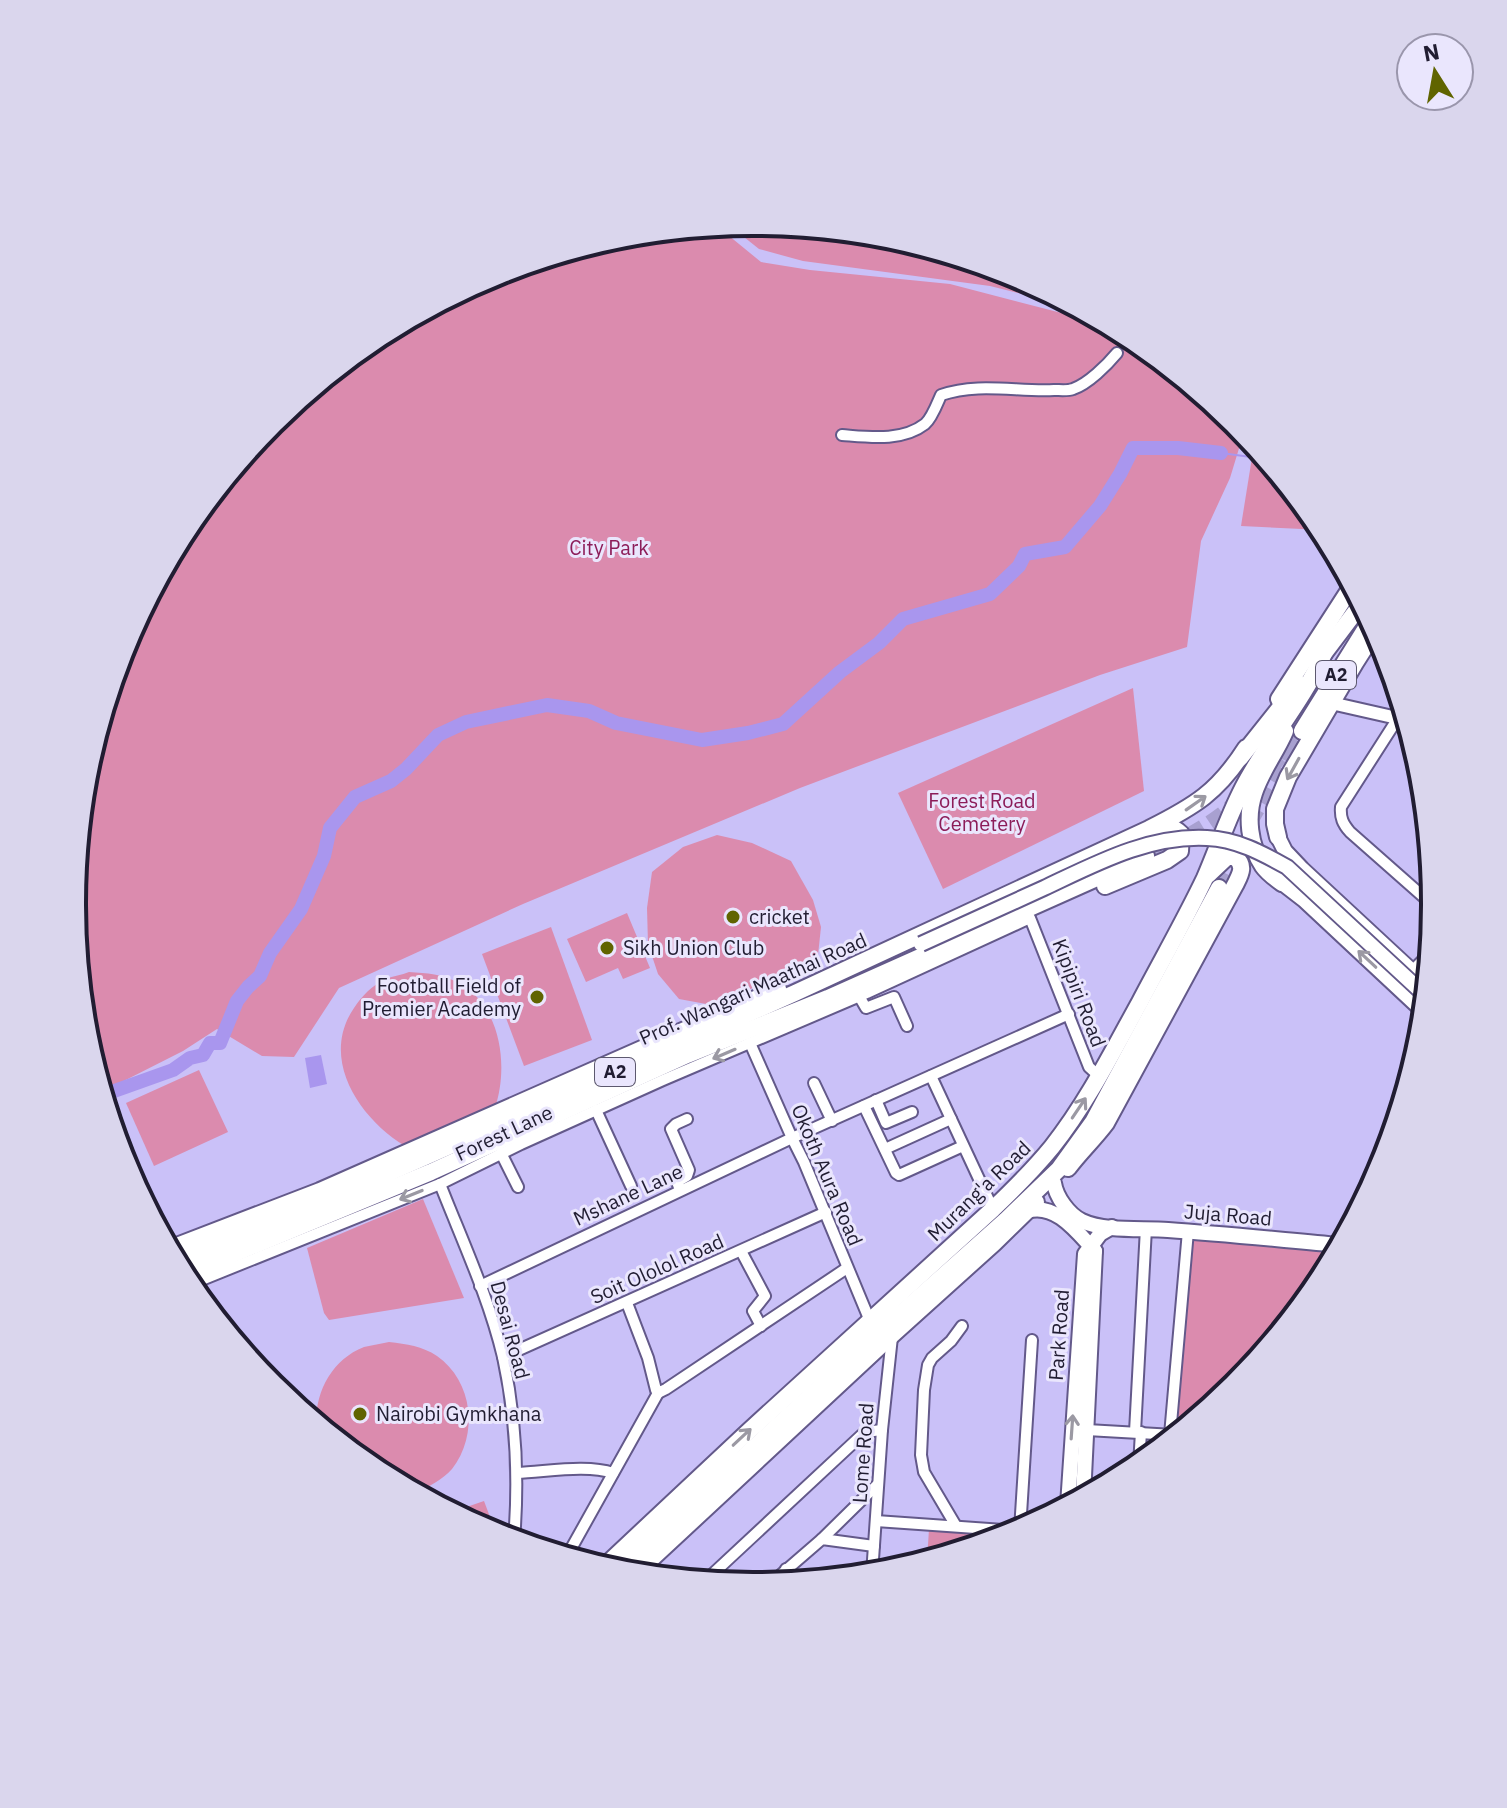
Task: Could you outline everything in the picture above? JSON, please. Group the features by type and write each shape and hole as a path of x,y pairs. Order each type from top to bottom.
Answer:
{"main road":[{"path":"1240,758 1345,596"},
{"name":"Murang'a Road","path":"1268,722 1354,613"},
{"name":"A2","path":"1302,731 1363,633"},
{"path":"1368,644 1288,777 1275,809 1275,824 1285,851 1417,975"},
{"name":"Murang'a Road","path":"615,1557 993,1209 1054,1145 1099,1076 1203,880 1243,788 1313,678 1324,653"},
{"name":"Murang'a Road","path":"1282,884 1263,865 1255,849 1250,813 1254,792 1291,712"},
{"name":"Prof. Wangari Maathai Road","path":"187,1258 310,1208 833,976 1149,829 1177,815 1213,790 1268,722"},
{"path":"1030,918 1167,860 1180,851 1181,834 1176,829 1170,826 1149,829"},
{"path":"801,1008 921,944 1092,866 1138,847 1170,839 1227,841 1262,853 1287,867 1416,986"},
{"name":"Prof. Wangari Maathai Road","path":"195,1270 431,1172 687,1055 1146,856"},
{"path":"1203,880 1222,859 1231,856 1239,860 1242,869 1227,887"},
{"path":"1282,884 1290,869 1302,869"},
{"path":"1227,887 1255,878 1273,879 1282,884 1304,900 1413,1002"},
{"name":"Murang'a Road","path":"647,1563 1054,1183 1093,1122 1227,887"},
{"path":"855,966 921,944"},
{"path":"179,1245 320,1191 799,979 816,975 833,976"},
{"name":"Murang'a Road","path":"631,1560 1065,1166"},
{"name":"Juja Road","path":"1054,1183 1057,1194 1074,1216 1084,1222 1112,1227 1328,1244"},
{"path":"1027,1211 1040,1209 1058,1216 1093,1248"},
{"path":"1093,1248 1100,1234 1112,1227"},
{"path":"1093,1248 1107,1237 1129,1228"},
{"name":"Park Road","path":"1084,1484 1093,1248"},
{"name":"Park Road","path":"1069,1492 1085,1254 1093,1248"}],"street":[{"path":"842,435 876,438 908,433 927,422 941,395 955,390 1073,390 1101,370 1117,353"},
{"path":"1331,703 1394,717"},
{"path":"1397,727 1341,807 1340,816 1350,832 1421,894"},
{"path":"894,997 866,1008 859,996 1030,918"},
{"name":"Kipipiri Road","path":"1030,918 1089,1067 1099,1076"},
{"path":"1412,971 1418,965"},
{"path":"888,983 907,1026"},
{"name":"Forest Lane","path":"202,1280 440,1184 596,1110 859,996"},
{"name":"Mshane Lane","path":"480,1286 792,1138 1069,1014"},
{"name":"Okoth Aura Road","path":"750,1043 826,1212 870,1321"},
{"path":"931,1076 993,1209"},
{"path":"814,1083 832,1121"},
{"path":"876,1100 886,1123 912,1112"},
{"path":"864,1106 899,1175 963,1146"},
{"path":"596,1110 631,1186"},
{"path":"680,1190 677,1182 687,1176 689,1170 671,1129 687,1119"},
{"path":"885,1149 951,1119"},
{"path":"501,1153 518,1187"},
{"name":"Desai Road","path":"440,1184 480,1286 503,1357 517,1473 515,1527"},
{"name":"Soit Ololol Road","path":"503,1357 826,1212"},
{"path":"1139,1449 1146,1228"},
{"path":"1174,1423 1188,1231"},
{"path":"741,1251 765,1296 753,1311 761,1326"},
{"path":"572,1546 658,1393 847,1268"},
{"path":"627,1303 658,1393"},
{"path":"956,1526 924,1472 921,1455 928,1365 962,1326"},
{"name":"Lome Road","path":"873,1561 892,1335"},
{"path":"1021,1516 1032,1340"},
{"path":"716,1570 865,1432 882,1430"},
{"path":"1087,1430 1160,1434"},
{"path":"517,1473 602,1469 613,1473"},
{"path":"786,1569 878,1484"},
{"path":"876,1521 988,1529"},
{"path":"822,1539 874,1546"}],"green space":[{"path":"743,236 797,238 884,249 968,272 1027,295 990,286 803,261 759,249"},
{"name":"City Park","path":"731,237 761,262 950,284 1065,314 1160,374 1194,402 1239,447 1230,478 1201,541 1187,647 1100,675 800,788 523,904 339,988 294,1057 262,1056 217,1029 183,1051 112,1087 99,1034 87,948 87,860 99,774 121,689 175,570 198,533 252,464 313,402 347,374 420,326 498,287 581,259 666,242"},
{"path":"1252,460 1306,529 1241,526"},
{"name":"Forest Road Cemetery","path":"1133,688 1144,791 943,889 898,793"},
{"name":"cricket","path":"717,835 752,843 791,861 813,900 821,927 818,955 717,1006 679,999 658,974 648,944 647,908 652,872 683,847"},
{"name":"Sikh Union Club","path":"627,913 650,968 623,979 618,968 586,982 567,939"},
{"name":"Football Field of Premier Academy","path":"551,927 592,1040 524,1066 482,954"},
{"path":"409,972 447,978 473,993 493,1022 501,1056 501,1074 495,1108 405,1146 373,1120 360,1104 343,1067 341,1047 344,1027 364,995 381,981"},
{"path":"199,1070 228,1132 154,1166 126,1103"},
{"path":"423,1199 464,1298 329,1320 324,1313 307,1248"},
{"path":"1188,1231 1328,1244 1309,1275 1255,1344 1171,1425"},
{"path":"389,1342 420,1348 437,1356 458,1379 468,1409 466,1441 452,1469 435,1483 428,1486 383,1459 317,1409 328,1377 343,1359 364,1347"},
{"path":"484,1501 490,1517 467,1507"},
{"path":"929,1529 977,1533 968,1536 928,1548"}],"shaded area":[{"path":"321,1055 327,1084 310,1088 305,1058"}],"waterway":[{"path":"113,1091 173,1070 190,1058 203,1055 210,1043 220,1043 237,1001 260,976 270,953 301,909 324,856 330,828 355,797 391,781 438,735 466,722 547,705 589,711 616,723 702,740 783,724 903,619 990,594 1019,566 1025,554 1065,547 1100,506 1133,448 1178,448 1221,453"},
{"path":"1221,453 1248,457"}],"tunnel":[{"path":"1269,769 1302,731"},
{"path":"1249,823 1302,731"},
{"path":"1146,856 1193,833 1236,803"},
{"path":"1219,888 1238,848"}],"place":[{"name":"cricket","path":"733,917"},
{"name":"Sikh Union Club","path":"607,948"},
{"name":"Football Field of Premier Academy","path":"537,997"},
{"name":"Nairobi Gymkhana","path":"360,1414"}]}
